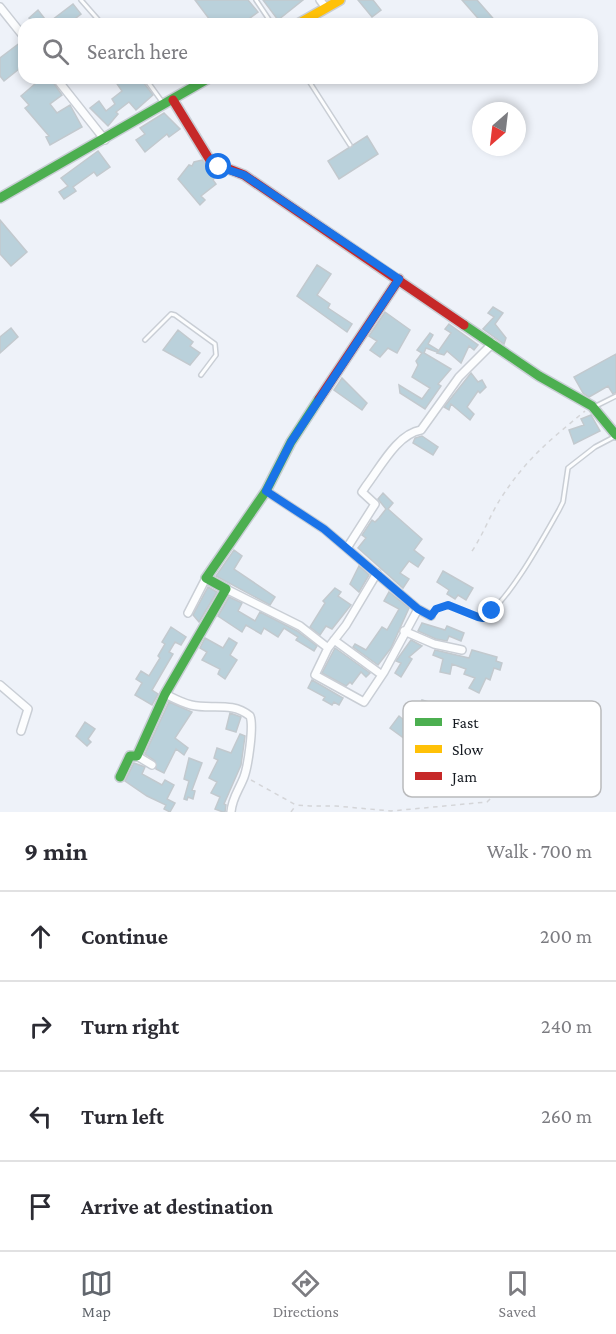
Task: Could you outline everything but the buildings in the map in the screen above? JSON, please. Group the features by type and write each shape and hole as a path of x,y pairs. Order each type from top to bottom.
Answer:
{"street":[{"path":"306,18 323,4 340,0"},
{"path":"0,7 18,30"},
{"path":"61,84 105,140"},
{"path":"0,198 105,140 199,84"},
{"path":"169,102 216,165 244,175 539,376 593,407 611,421 616,436"},
{"path":"188,613 206,578 266,491 291,442 399,279"},
{"path":"347,548 375,504 362,492 366,486 403,438 411,432 421,430 459,377 493,343"},
{"path":"266,491 347,548 418,609 431,616"},
{"path":"377,573 327,648 315,675 361,702 367,699 418,609"},
{"path":"206,578 300,626 327,648"},
{"path":"137,756 165,694 226,589"},
{"path":"404,631 434,644 462,650"},
{"path":"334,640 382,675"},
{"path":"0,685 28,709 21,731"},
{"path":"165,694 189,705 227,705 243,710 250,716 252,728 244,776 233,797 231,812"},
{"path":"120,777 130,756 137,756 152,765"}],"lane":[{"path":"81,0 97,18"},
{"path":"256,0 268,18"},
{"path":"151,84 169,102"},
{"path":"311,84 350,145"},
{"path":"145,340 171,314 175,315 215,344 216,355 201,375"},
{"path":"593,407 616,396"},
{"path":"431,616 436,609 448,605 483,618 492,611 505,596 559,510 563,502 568,468 595,447 616,436"}],"path":[{"path":"472,551 501,498 526,463 549,438 593,407"},
{"path":"244,776 296,805 391,811 487,802 491,797"},
{"path":"291,812 296,805"}],"traffic: fast":[{"path":"0,198 199,84"},
{"path":"464,325 539,376 592,406 616,435"},
{"path":"120,777 130,756 137,756 165,694 226,589 206,578 266,491 291,442 319,399"}],"traffic: slow":[{"path":"308,18 340,0"}],"traffic: jam":[{"path":"173,100 211,162 244,175 464,325"},
{"path":"319,399 399,279"}],"route":[{"path":"219,167 244,175 399,279 353,353 291,442 266,491 324,529 383,576 418,609 431,616 436,609 448,605 483,618 492,611"}]}
